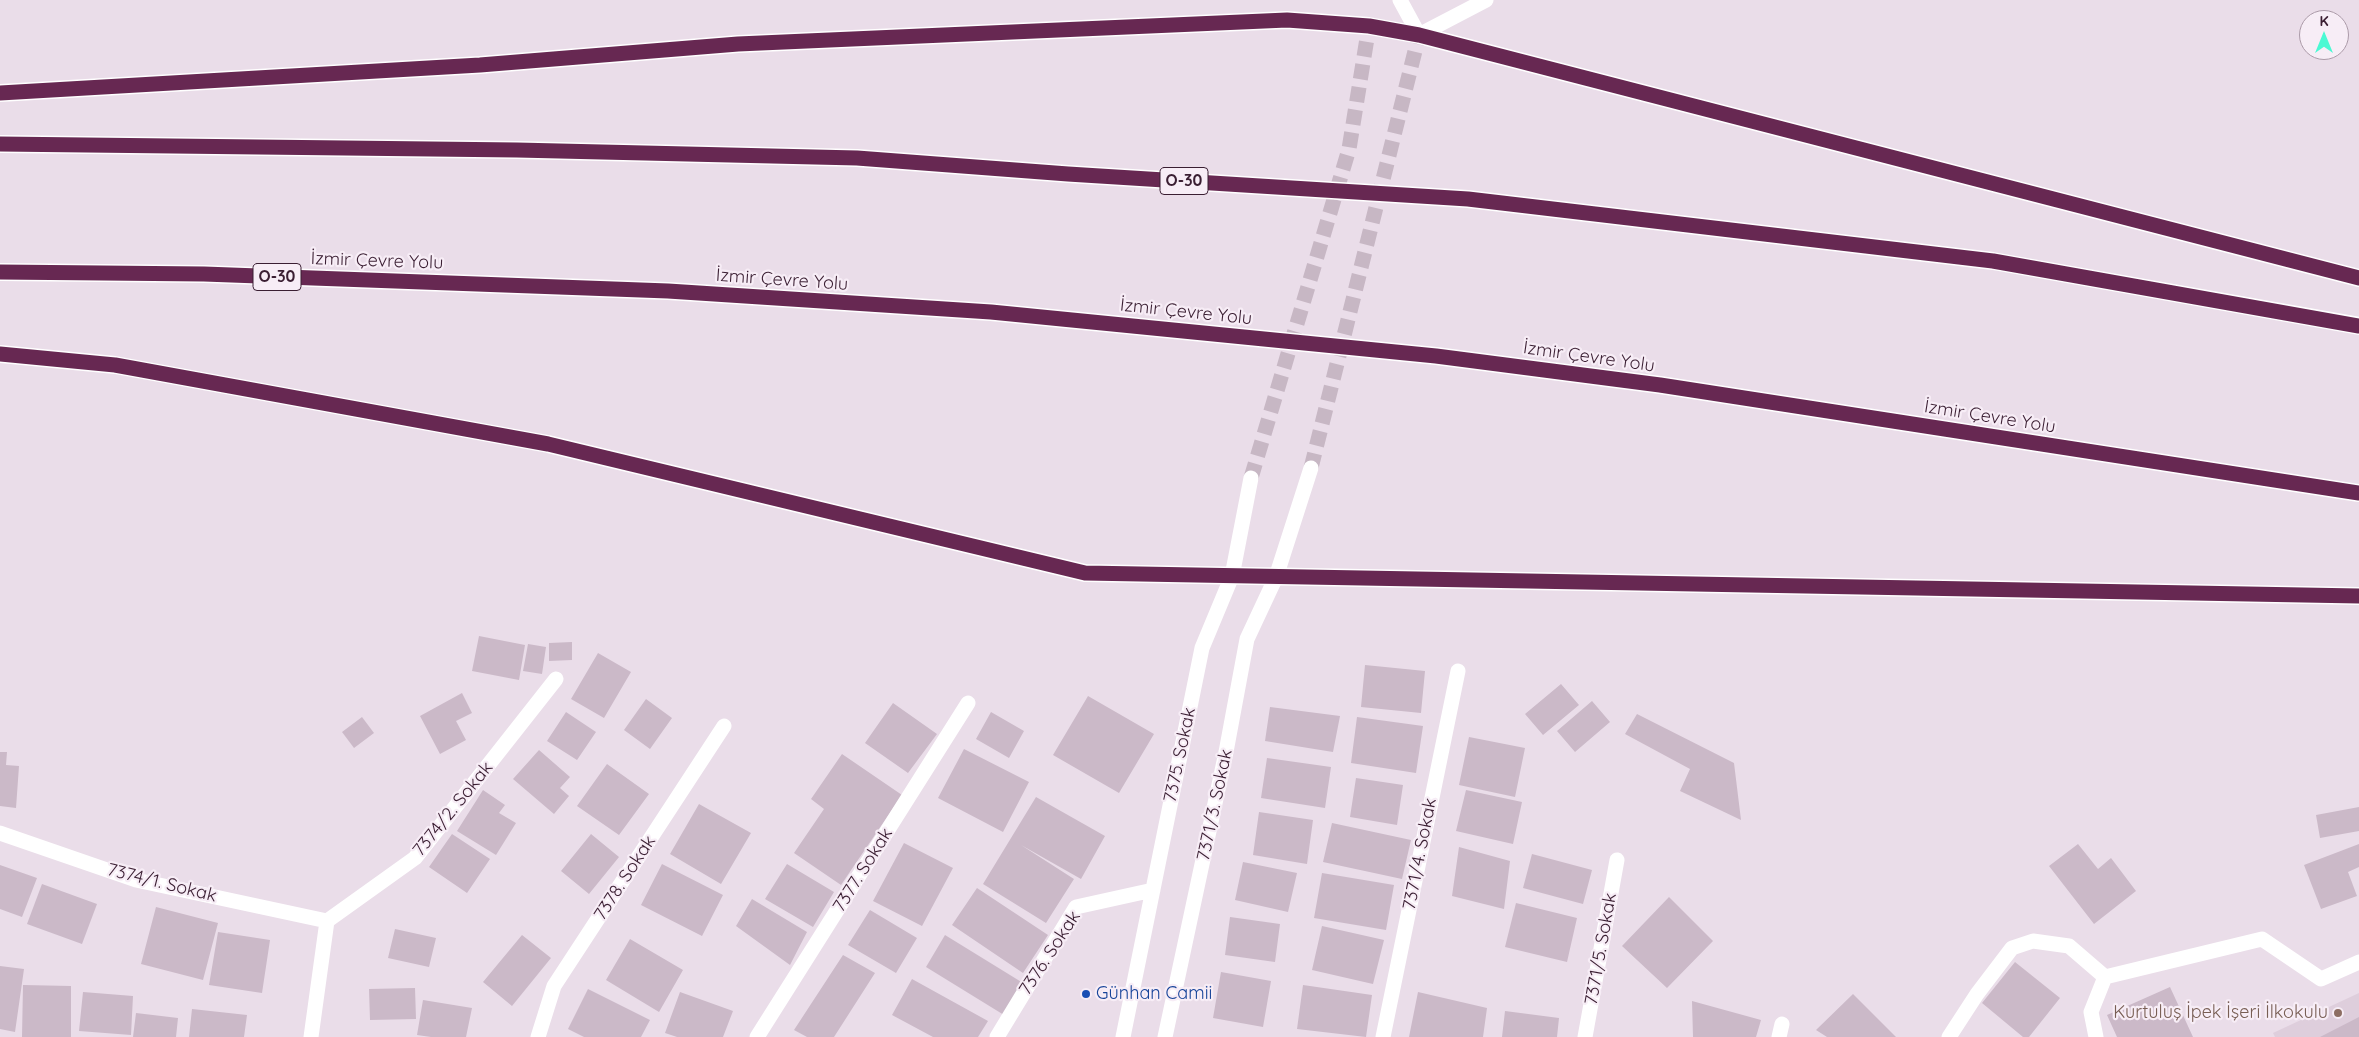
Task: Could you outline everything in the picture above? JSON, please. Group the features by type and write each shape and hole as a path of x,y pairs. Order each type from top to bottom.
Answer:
{"highway":[{"path":"0,93 480,65 738,44 1277,20 1369,26 1419,34 2359,278"},
{"name":"O-30","path":"0,144 527,150 856,158 1068,174 1468,199 1993,261 2359,326"},
{"name":"İzmir Çevre Yolu","path":"0,272 204,274 668,291 991,312 1436,356 1651,384 2359,493"},
{"path":"0,354 115,366 548,444 1085,573 2359,596"}],"street":[{"path":"1400,0 1419,34 1486,0"},
{"path":"1276,577 1310,468"},
{"name":"7375. Sokak","path":"1123,1037 1202,648 1232,576 1251,478"},
{"name":"7371/3. Sokak","path":"1165,1037 1226,752 1247,639 1276,577"},
{"name":"7371/4. Sokak","path":"1383,1037 1458,670"},
{"name":"7374/2. Sokak","path":"327,922 415,858 556,679"},
{"name":"7377. Sokak","path":"757,1037 968,703"},
{"name":"7378. Sokak","path":"538,1037 554,986 724,726"},
{"name":"7374/1. Sokak","path":"0,833 136,880 327,922"},
{"name":"7371/5. Sokak","path":"1585,1037 1618,860"},
{"name":"7376. Sokak","path":"997,1037 1076,907 1152,890"},
{"path":"312,1037 327,922"},
{"path":"2105,977 2262,939 2321,979 2359,962"},
{"path":"1949,1037 1977,994 2012,948 2033,941 2069,946 2105,977"},
{"path":"2096,1037 2091,1012 2105,977"}],"shaded area":[{"name":"Kurtuluş İpek İşeri İlkokulu","path":"2359,993 2359,1037 2275,1037 2273,1033"}],"building":[{"path":"479,636 525,645 519,680 472,671"},
{"path":"572,642 572,660 549,661 549,643"},
{"path":"528,644 546,647 542,674 523,671"},
{"path":"598,653 631,672 604,718 571,699"},
{"path":"1365,665 1425,671 1421,713 1361,707"},
{"path":"1561,684 1579,705 1543,735 1525,714"},
{"path":"462,693 472,713 456,721 466,740 440,754 420,716"},
{"path":"1088,696 1154,734 1119,793 1053,755"},
{"path":"646,699 672,718 650,749 624,730"},
{"path":"1592,701 1610,722 1575,752 1557,731"},
{"path":"893,703 937,734 908,773 865,743"},
{"path":"1270,707 1340,716 1333,752 1265,741"},
{"path":"566,712 596,732 577,760 547,741"},
{"path":"991,712 1024,731 1009,758 976,739"},
{"path":"1637,714 1734,763 1741,820 1680,791 1690,769 1625,734"},
{"path":"362,717 374,733 354,748 342,732"},
{"path":"1357,717 1423,726 1416,773 1351,763"},
{"path":"1469,737 1525,748 1515,797 1459,785"},
{"path":"964,749 1029,782 1003,832 938,798"},
{"path":"539,750 570,777 560,788 569,796 554,814 513,779"},
{"path":"0,752 7,752 6,765 19,766 16,808 0,806"},
{"path":"842,754 902,795 841,885 794,853 824,809 811,799"},
{"path":"1267,758 1331,767 1325,808 1261,798"},
{"path":"607,764 649,794 619,835 577,806"},
{"path":"1356,778 1403,785 1397,825 1350,817"},
{"path":"483,790 505,805 499,813 516,823 496,855 457,831"},
{"path":"1466,790 1522,802 1513,844 1456,831"},
{"path":"1036,797 1105,836 1081,879 1021,845 1074,879 1046,923 983,884"},
{"path":"699,804 751,833 721,884 670,854"},
{"path":"2359,807 2359,831 2320,838 2316,815"},
{"path":"1259,812 1313,820 1307,864 1253,855"},
{"path":"1332,823 1411,840 1402,879 1323,862"},
{"path":"452,834 490,859 467,893 429,867"},
{"path":"591,834 619,857 589,894 561,871"},
{"path":"904,843 953,868 922,926 873,901"},
{"path":"2078,844 2098,869 2111,858 2136,891 2094,924 2049,866"},
{"path":"2359,844 2359,867 2348,872 2357,896 2321,909 2304,865"},
{"path":"1459,847 1510,861 1504,909 1452,896"},
{"path":"1532,854 1592,870 1583,904 1523,888"},
{"path":"1243,862 1297,873 1288,912 1235,900"},
{"path":"662,864 723,895 702,936 641,905"},
{"path":"787,864 834,892 813,927 765,899"},
{"path":"0,865 37,878 22,917 0,909"},
{"path":"1322,873 1394,885 1386,930 1314,918"},
{"path":"42,884 97,904 82,944 27,924"},
{"path":"977,888 1048,935 1023,973 952,925"},
{"path":"1669,897 1713,941 1667,988 1622,946"},
{"path":"752,899 807,932 790,965 736,926"},
{"path":"1516,903 1577,918 1567,962 1505,947"},
{"path":"156,907 218,923 203,980 141,964"},
{"path":"870,910 917,938 896,973 848,945"},
{"path":"1230,917 1280,924 1275,962 1225,955"},
{"path":"1322,926 1384,940 1373,984 1312,970"},
{"path":"395,929 436,938 429,967 388,958"},
{"path":"218,932 270,940 262,993 209,985"},
{"path":"522,935 551,958 512,1006 483,982"},
{"path":"945,935 1023,983 1004,1015 926,967"},
{"path":"630,939 683,970 659,1012 606,980"},
{"path":"843,955 875,973 834,1037 807,1037 794,1030"},
{"path":"2015,962 2060,998 2029,1037 2023,1037 1982,1003"},
{"path":"0,966 24,969 15,1032 0,1029"},
{"path":"1221,972 1271,981 1263,1027 1213,1018"},
{"path":"912,979 988,1021 978,1037 933,1037 892,1015"},
{"path":"23,985 71,986 71,1037 22,1037"},
{"path":"1303,985 1372,995 1366,1037 1297,1029"},
{"path":"2170,987 2193,1037 2117,1037 2107,1015"},
{"path":"415,988 416,1019 370,1020 369,989"},
{"path":"588,989 650,1020 641,1037 584,1037 568,1029"},
{"path":"83,992 133,996 131,1035 79,1031"},
{"path":"680,992 733,1011 723,1037 677,1037 665,1033"},
{"path":"1418,992 1487,1008 1483,1037 1409,1037"},
{"path":"1853,994 1896,1037 1827,1037 1816,1030"},
{"path":"423,1000 472,1008 466,1037 417,1035"},
{"path":"1692,1001 1761,1020 1756,1037 1693,1037"},
{"path":"192,1009 247,1015 244,1037 189,1037"},
{"path":"1505,1011 1559,1018 1557,1037 1502,1037"},
{"path":"136,1013 178,1018 176,1037 133,1037"},
{"name":"Kurtuluş İpek İşeri İlkokulu","path":"2359,1017 2359,1037 2320,1037"}],"tunnel":[{"path":"1251,478 1349,149 1369,26"},
{"path":"1311,468 1419,35"}],"place":[{"name":"Günhan Camii","path":"1086,994"},
{"name":"Kurtuluş İpek İşeri İlkokulu","path":"2338,1013"}]}
